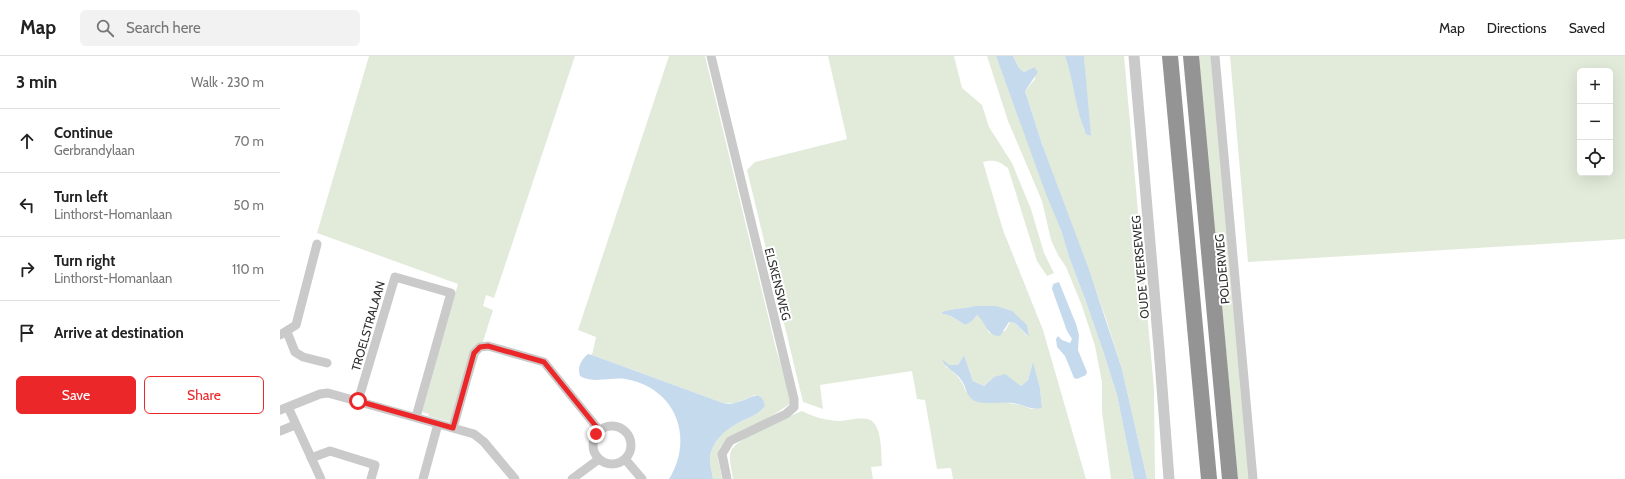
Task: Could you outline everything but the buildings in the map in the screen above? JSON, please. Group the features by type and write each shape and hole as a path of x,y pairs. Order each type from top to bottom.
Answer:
{"highway":[{"path":"1170,56 1209,479"},
{"path":"1191,56 1230,479"}],"street":[{"name":"ELSKENSWEG","path":"711,56 794,399 794,407 786,414 730,441 722,454 727,479"},
{"name":"OUDE VEERSEWEG","path":"1134,56 1159,340 1169,478"},
{"name":"POLDERWEG","path":"1215,56 1253,479"},
{"path":"317,244 296,325 283,333 295,352 303,357 327,363"},
{"name":"TROELSTRALAAN","path":"358,401 395,277 451,293 416,417"},
{"path":"453,428 474,353 480,347 488,346 544,362 599,430"},
{"path":"321,479 296,425 284,409 321,393 328,393 474,434 484,442 515,479"},
{"path":"423,479 438,424"},
{"path":"280,431 296,425"},
{"path":"610,425 616,426 626,432 632,443 629,454 625,459 616,464 610,464 599,459 594,452 592,443 599,430 610,425"},
{"path":"311,458 330,451 375,465 371,479"},
{"path":"572,479 599,459"},
{"path":"625,459 642,479"}],"green space":[{"path":"369,56 575,56 494,298 486,295 483,306 493,310 457,424 428,416 429,414 422,412 458,284 317,233"},
{"path":"669,56 705,56 776,349 793,402 770,417 729,438 720,448 718,458 722,479 713,479 710,460 713,447 720,436 725,432 763,409 765,406 755,395 736,403 723,403 592,355 596,337 578,330"},
{"path":"828,56 954,56 962,88 982,105 989,127 1012,163 1031,209 1044,253 1054,273 1047,276 1037,261 1008,168 996,161 983,162 1003,230 1043,330 1086,479 953,479 951,468 937,469 925,400 917,399 912,371 820,385 823,409 803,402 747,170 755,162 847,139","holes":["975,306 1027,325 1028,337 1015,323 1010,322 1005,331 989,333 982,319 977,315 971,322 965,325 951,316 940,313","964,355 973,381 984,386 994,377 1021,386 1028,380 1033,363 1040,388 1042,408 1031,409 1021,405 1002,402 966,392 958,377 945,366 958,365"]},
{"path":"987,56 996,56 1085,299 1117,395 1134,479 1111,479 1102,412 1102,382 1095,346 1082,306 1066,267 1051,240 1042,201 1008,121"},
{"path":"1013,56 1065,56 1071,74 1082,124 1084,130 1090,136 1084,56 1124,56 1154,389 1155,479 1147,479 1122,369 1105,316 1042,144 1025,91 1035,79 1034,67 1024,72 1019,68"},
{"path":"1198,56 1216,56 1254,479 1238,479"},
{"path":"1230,56 1625,56 1625,239 1248,262"},
{"path":"802,411 815,417 828,420 838,421 862,418 871,420 877,427 880,438 882,466 871,467 873,479 733,479 730,465 730,454 735,446 742,440 763,428"}],"water":[{"path":"996,56 1013,56 1019,68 1024,72 1034,67 1038,72 1025,91 1042,144 1088,267 1122,369 1147,479 1134,479 1117,395 1103,351 1069,257 1061,230 1046,194"},
{"path":"1065,56 1084,56 1091,136 1086,134 1082,124 1071,75"},
{"path":"1059,282 1076,324 1079,335 1078,350 1087,372 1086,375 1077,379 1074,378 1065,356 1057,347 1056,339 1058,336 1062,340 1070,343 1072,339 1067,331 1052,289 1053,284"},
{"path":"975,306 996,306 1012,311 1027,325 1029,337 1015,323 1009,322 1000,336 992,334 977,315 971,322 965,325 951,316 940,313 948,310"},
{"path":"588,354 723,403 729,404 740,402 753,396 757,396 763,400 765,406 755,415 736,424 720,436 711,453 710,460 713,479 669,479 677,463 680,447 680,431 676,416 668,403 657,392 642,384 625,379 590,380 580,376 580,364"},
{"path":"964,355 973,381 984,386 994,377 1005,374 1021,386 1028,380 1033,362 1040,388 1042,408 1034,409 1013,403 986,403 976,402 973,400 966,391 960,378 946,366 942,359 949,365 958,365"}],"route":[{"path":"358,401 453,428 474,353 480,347 488,346 544,362 599,430 596,434"}]}
